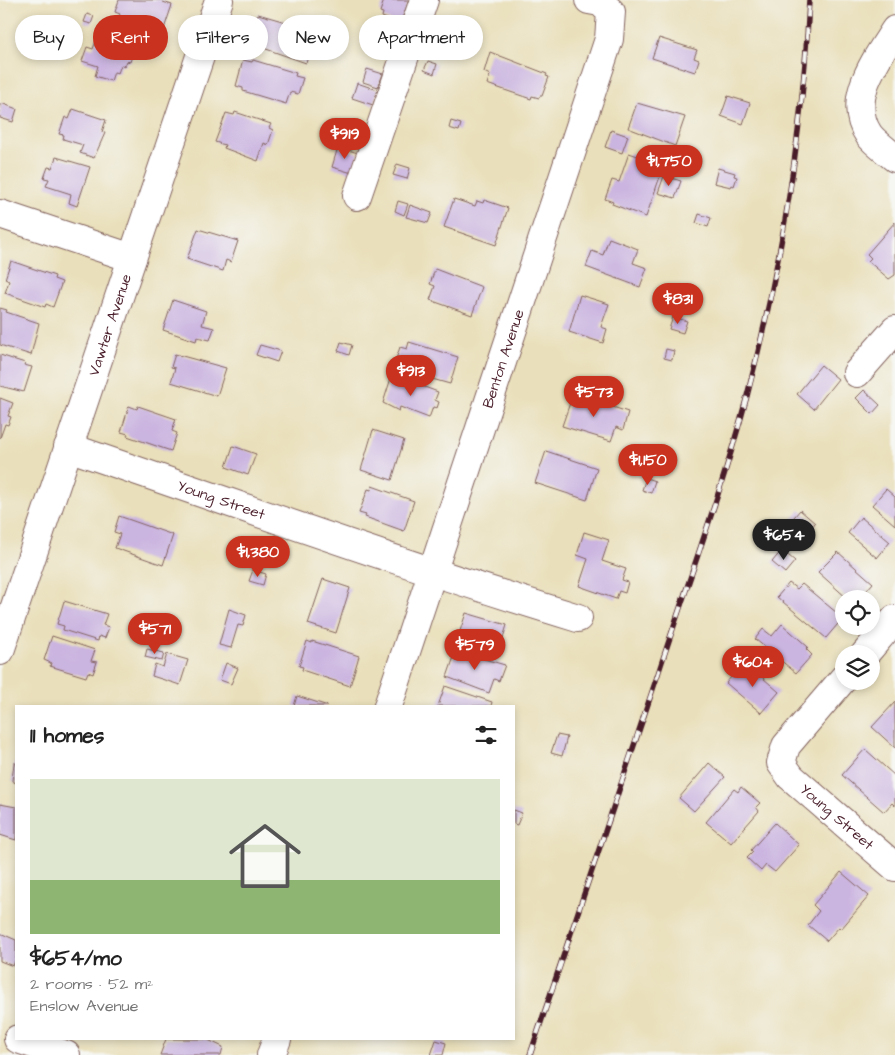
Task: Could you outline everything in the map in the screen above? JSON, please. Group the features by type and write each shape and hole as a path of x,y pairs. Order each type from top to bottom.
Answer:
{"street":[{"name":"Vawter Avenue","path":"0,650 219,0"},
{"path":"357,196 424,0"},
{"name":"Benton Avenue","path":"388,705 609,39 611,12 599,5"},
{"path":"895,30 870,71 858,104 869,134 895,158"},
{"path":"0,214 132,258"},
{"path":"857,373 895,330"},
{"name":"Young Street","path":"68,447 432,572 578,618"},
{"path":"873,645 895,619"},
{"name":"Young Street","path":"835,689 786,746 781,763 791,777 895,867"},
{"path":"0,1033 15,1037"},
{"path":"23,1040 66,1055"},
{"path":"271,1055 277,1040"}],"building":[{"path":"119,0 164,0 163,2 172,5 168,17 168,15 120,15 115,12"},
{"path":"384,0 409,0 403,15 382,15 383,13 380,12"},
{"path":"87,14 93,16 91,24 84,22"},
{"path":"268,17 278,20 278,53 268,50"},
{"path":"659,38 697,50 694,58 699,60 695,72 652,58"},
{"path":"87,47 93,49 93,60 131,60 130,62 127,61 125,66 121,65 118,73 114,72 111,81 95,76 98,66 82,61"},
{"path":"490,52 547,74 546,76 549,77 542,96 539,98 532,96 531,99 487,84 490,75 484,72"},
{"path":"243,60 252,62 253,60 296,73 295,76 303,78 298,94 290,92 286,104 243,91 243,88 236,86"},
{"path":"428,61 437,64 434,74 424,70"},
{"path":"367,69 383,74 378,87 363,82"},
{"path":"357,83 378,90 373,105 352,98"},
{"path":"728,96 750,103 743,124 721,116"},
{"path":"1,103 17,109 13,122 0,118"},
{"path":"637,103 685,117 675,146 628,128"},
{"path":"73,109 106,120 102,132 105,133 94,158 80,153 83,145 63,139 64,135 59,134 65,117 69,119"},
{"path":"235,112 271,124 269,128 273,130 268,145 264,143 258,161 224,148 225,145 215,142 226,113 234,115"},
{"path":"451,121 461,124 459,131 449,128"},
{"path":"611,130 628,136 622,153 605,147"},
{"path":"338,147 358,153 352,173 332,167"},
{"path":"629,153 664,165 646,217 612,204 613,202 605,199 612,180 619,182"},
{"path":"56,157 90,167 77,206 69,203 71,194 46,186 49,179 44,178 48,167 52,168"},
{"path":"397,164 410,168 407,179 393,175"},
{"path":"718,168 735,173 734,176 737,177 734,186 714,183"},
{"path":"664,176 681,181 675,198 658,193"},
{"path":"454,199 475,206 477,201 483,203 484,200 508,208 496,245 444,227"},
{"path":"398,201 408,204 404,215 395,211"},
{"path":"410,205 432,213 428,223 406,217"},
{"path":"699,214 711,218 708,227 696,223"},
{"path":"895,222 895,275 889,279 868,261 871,258 867,254"},
{"path":"198,229 238,241 231,262 226,260 223,271 187,259"},
{"path":"609,238 638,249 633,263 647,268 640,287 586,267 592,251 603,255"},
{"path":"11,261 55,276 54,279 62,282 53,307 46,304 45,307 5,293 9,281 5,279"},
{"path":"435,269 482,287 472,315 430,300 435,286 430,284"},
{"path":"580,295 609,304 601,327 607,329 603,343 569,332"},
{"path":"173,300 206,311 202,325 214,328 210,340 197,337 196,341 163,330"},
{"path":"0,308 7,310 6,312 39,323 31,355 0,345"},
{"path":"673,317 687,321 683,333 669,329"},
{"path":"341,342 352,345 349,355 338,351"},
{"path":"409,342 458,357 450,384 393,368 400,347 407,349"},
{"path":"260,345 281,351 277,362 256,355"},
{"path":"666,349 674,351 672,360 664,358"},
{"path":"175,354 226,368 217,396 171,382 175,368 171,367"},
{"path":"0,355 32,367 24,392 0,386"},
{"path":"821,365 838,379 814,409 797,394"},
{"path":"392,375 438,392 435,400 439,402 437,408 433,407 429,418 400,407 399,411 383,403"},
{"path":"864,390 880,405 872,414 856,398"},
{"path":"573,394 628,412 623,430 616,427 611,441 562,426"},
{"path":"0,398 13,403 8,416 11,417 8,425 5,424 0,438"},
{"path":"129,406 137,409 138,406 176,419 172,431 177,433 171,451 127,436 128,434 121,432"},
{"path":"373,430 404,440 392,480 361,470"},
{"path":"233,446 256,454 248,475 226,467"},
{"path":"546,451 597,468 587,500 535,483"},
{"path":"646,478 655,481 651,493 642,490"},
{"path":"372,486 414,501 404,531 359,513 368,489 371,490"},
{"path":"886,489 895,497 895,525 872,505"},
{"path":"800,510 815,523 805,536 789,523"},
{"path":"119,516 173,535 163,565 115,548 120,534 114,532"},
{"path":"861,517 890,542 877,558 848,533"},
{"path":"584,532 609,540 602,561 626,569 622,580 628,582 625,593 619,591 616,599 579,586 588,559 577,555"},
{"path":"782,550 795,561 785,573 772,562"},
{"path":"838,552 873,583 867,590 838,590 818,572"},
{"path":"253,570 266,574 263,585 249,581"},
{"path":"323,579 350,588 336,633 308,624"},
{"path":"789,583 797,589 802,584 835,611 835,627 826,638 777,597"},
{"path":"64,601 107,614 103,625 109,627 105,638 99,636 98,641 63,630 64,626 57,624"},
{"path":"229,609 246,615 243,626 238,625 231,648 219,645"},
{"path":"466,613 507,625 499,651 458,637"},
{"path":"782,624 808,647 806,649 812,655 796,673 755,639 763,629 772,636"},
{"path":"52,636 95,650 91,661 97,662 93,674 88,672 86,677 50,666 51,663 44,660"},
{"path":"307,641 359,656 350,686 302,670 303,667 299,666"},
{"path":"147,649 164,653 162,661 145,657"},
{"path":"456,651 505,665 499,681 494,679 489,693 447,677"},
{"path":"167,654 188,660 180,685 152,676 155,664 163,667"},
{"path":"226,663 238,668 231,684 220,680"},
{"path":"747,664 779,692 761,713 726,683 738,669 740,672"},
{"path":"445,686 492,702 491,705 438,705"},
{"path":"297,696 325,705 294,705"},
{"path":"895,702 895,748 872,727"},
{"path":"557,735 567,737 562,756 551,753"},
{"path":"865,749 895,776 895,806 892,803 884,812 842,775"},
{"path":"14,763 15,763 15,782 12,781"},
{"path":"709,763 725,777 694,811 679,798"},
{"path":"741,787 760,803 756,807 759,811 731,843 706,822 734,789 738,792"},
{"path":"0,804 15,807 15,840 0,835"},
{"path":"515,810 522,813 517,825 515,824"},
{"path":"775,823 799,845 775,872 766,865 761,871 747,858 753,852 751,850"},
{"path":"841,872 869,896 841,929 839,927 827,941 808,925 819,911 813,905"},
{"path":"0,933 15,940 15,961 13,966 0,961"},
{"path":"166,1040 208,1040 223,1047 221,1055 160,1055"},
{"path":"436,1040 446,1043 443,1055 431,1055"}],"railway":[{"path":"530,1055 704,536 747,396 780,249 796,150 802,100 809,0"}]}
